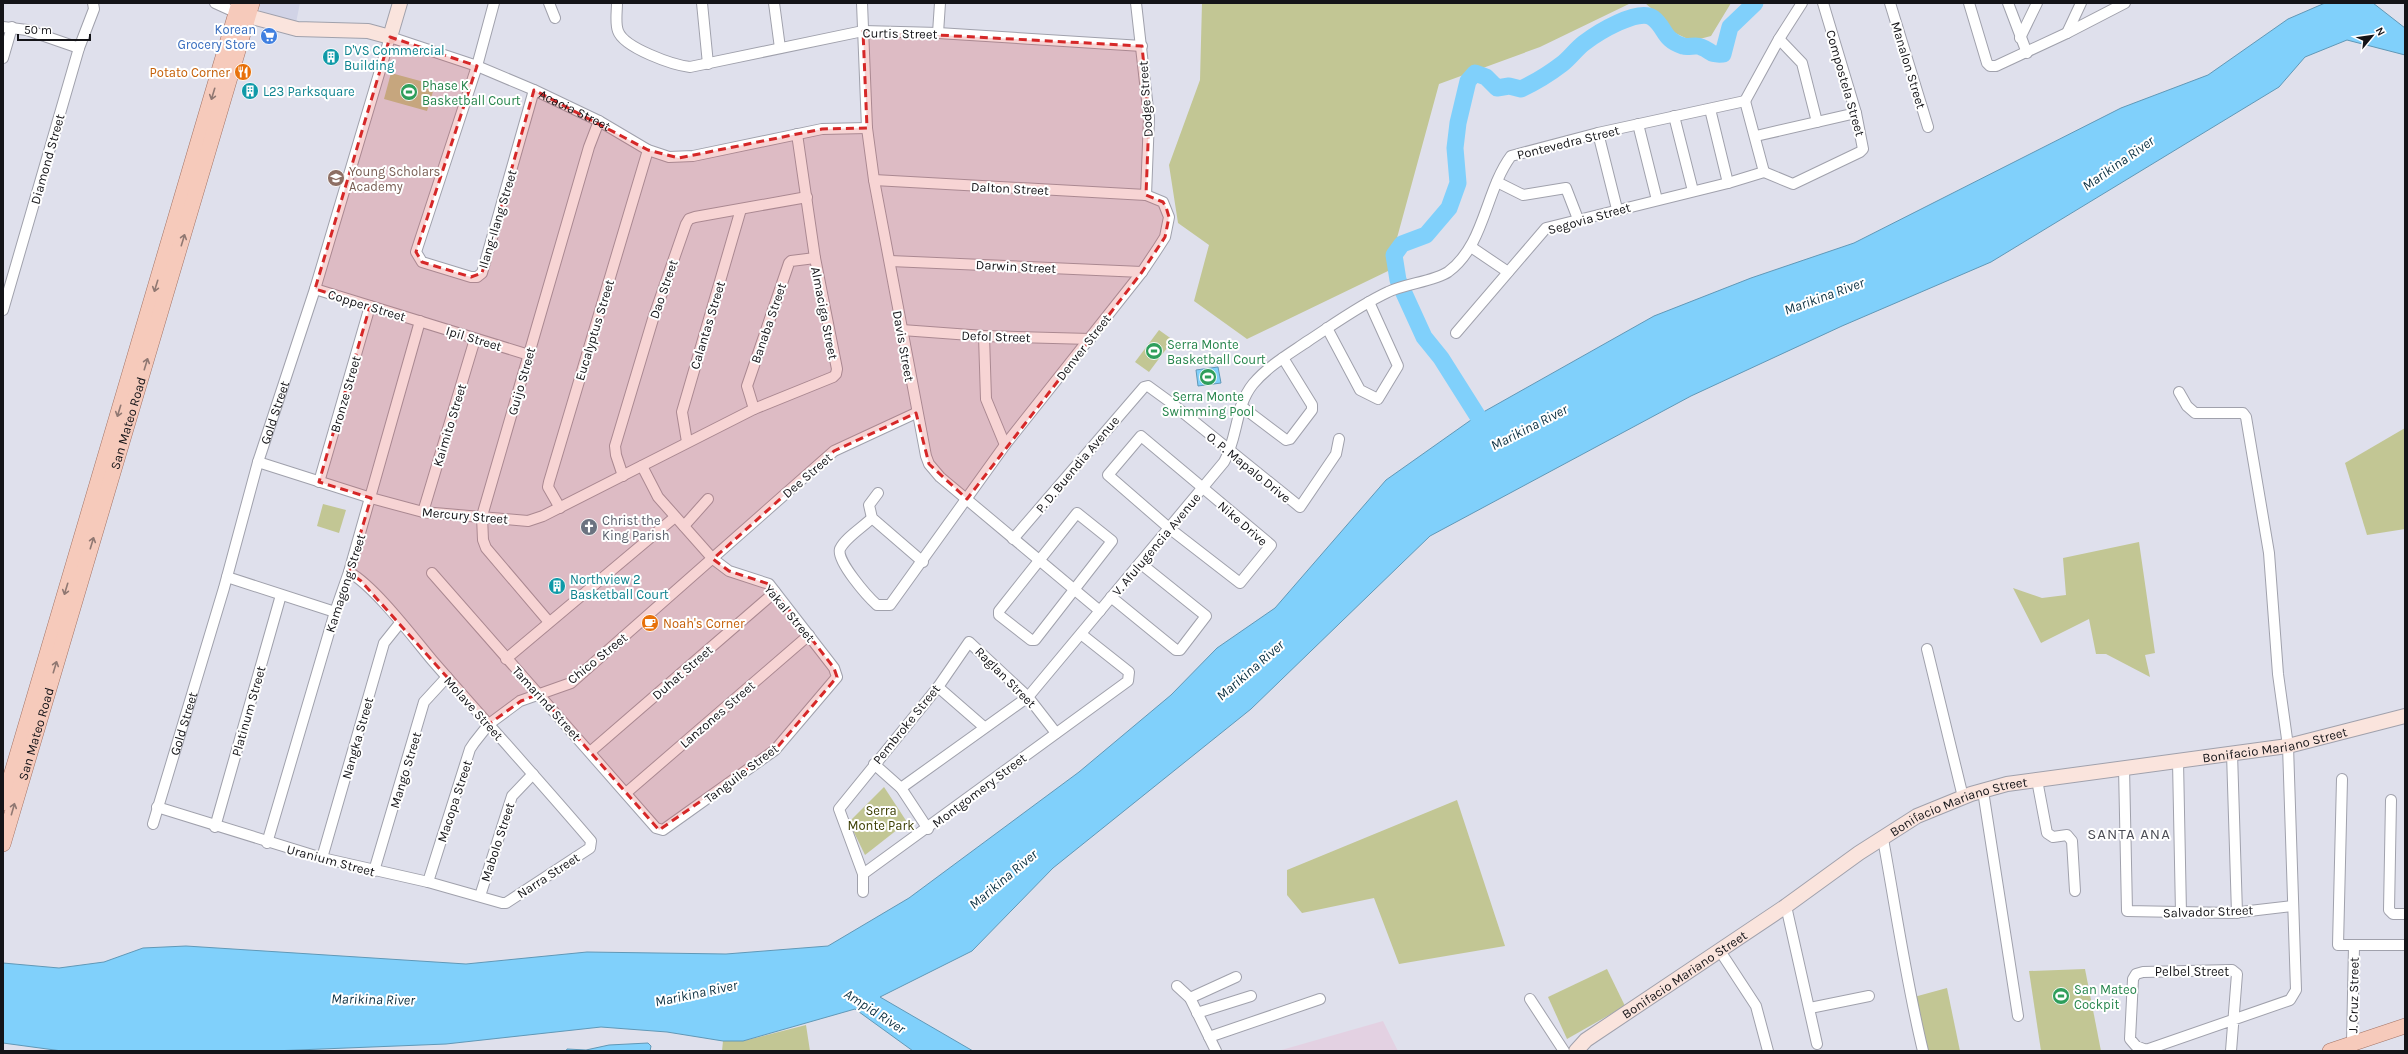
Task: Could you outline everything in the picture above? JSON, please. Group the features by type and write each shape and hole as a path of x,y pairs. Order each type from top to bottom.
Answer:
{"main road":[{"name":"San Mateo Road","path":"5,838 14,783 244,9"},
{"name":"San Mateo Road","path":"3,803 14,783"},
{"path":"2330,1051 2405,1026"}],"street":[{"path":"215,3 244,9"},
{"name":"Gold Street","path":"153,824 227,577 258,462 315,289 400,3"},
{"path":"477,66 494,3"},
{"path":"549,3 554,18"},
{"name":"Curtis Street","path":"617,3 617,26 621,36 634,47 683,66 708,64 863,31 938,33 1142,46"},
{"path":"702,3 708,64"},
{"path":"774,3 780,48"},
{"name":"Davis Street","path":"862,3 867,128 874,180 890,261 916,413 929,464 937,474 1100,611"},
{"path":"938,33 940,3"},
{"name":"Dodge Street","path":"1136,3 1149,118 1146,195"},
{"path":"1764,172 1746,101 1779,39 1802,3"},
{"name":"Compostela Street","path":"1764,172 1792,184 1860,152 1864,145 1823,3"},
{"name":"Manalon Street","path":"1890,3 1928,128"},
{"path":"1969,3 1987,63 1990,66 1996,66 2027,53 2125,3"},
{"path":"2008,3 2020,38 2027,53"},
{"path":"2020,38 2037,3"},
{"path":"2067,33 2081,3"},
{"name":"Diamond Street","path":"3,310 79,48 95,5"},
{"name":"Acacia Street","path":"244,9 297,29 368,31 477,66 534,90 599,122 648,150 664,156 679,158 797,134 837,128 867,128"},
{"path":"3,58 8,27 79,48"},
{"path":"1779,39 1802,63 1817,122"},
{"name":"Ilang-Ilang Street","path":"477,66 416,252 422,262 471,277 477,277 482,273 534,90"},
{"name":"Pontevedra Street","path":"1389,291 1448,272 1471,247 1497,182 1511,156 1598,133 1746,101"},
{"path":"1710,109 1728,183"},
{"path":"1756,136 1856,113"},
{"path":"1674,116 1693,191"},
{"name":"Guijo Street","path":"549,622 486,548 483,540 482,516 588,147 599,122"},
{"path":"1638,124 1657,200"},
{"path":"1598,133 1617,209"},
{"name":"Almaciga Street","path":"642,466 687,442 754,410 836,374 815,258 797,134"},
{"name":"Eucalyptus Street","path":"560,508 548,487 549,482 648,150"},
{"name":"Segovia Street","path":"1456,333 1546,228 1617,209 1728,183 1764,172"},
{"name":"Dalton Street","path":"874,180 1146,195"},
{"path":"1497,182 1523,195 1566,188 1578,219"},
{"name":"Denver Street","path":"872,518 843,545 840,550 840,559 869,598 877,605 890,605 923,562 1005,445 1142,272 1165,237 1169,217 1163,202 1146,195"},
{"name":"Dao Street","path":"623,476 616,455 615,446 653,319 689,219 807,197"},
{"name":"Calantas Street","path":"687,442 682,412 741,209"},
{"path":"1471,247 1508,272"},
{"name":"Banaba Street","path":"754,410 747,386 788,263 791,261 815,258"},
{"name":"Darwin Street","path":"890,261 1142,272"},
{"name":"Copper Street","path":"315,289 420,321"},
{"name":"V. Afulugencia Avenue","path":"901,788 984,726 1028,697 1203,488 1230,452 1241,406 1253,384 1283,358 1327,328 1389,291"},
{"path":"1327,328 1360,390 1378,399 1398,366 1369,302"},
{"name":"Bronze Street","path":"320,482 370,306"},
{"name":"Ipil Street","path":"420,321 528,355"},
{"name":"Kamagong Street","path":"267,843 335,612 349,572 371,498 420,321"},
{"name":"Defol Street","path":"902,330 984,336 1090,339"},
{"path":"984,336 986,400 1005,445"},
{"name":"Kaimito Street","path":"423,512 475,338"},
{"path":"1241,406 1286,440 1290,439 1312,410 1312,405 1283,358"},
{"name":"O. P. Mapalo Drive","path":"1141,389 1148,386 1300,507 1336,454 1339,439"},
{"name":"P. D. Buendia Avenue","path":"1014,538 1141,389"},
{"name":"Pelbel Street","path":"2179,392 2187,406 2195,413 2243,413 2246,416 2269,553 2278,674 2288,746 2292,906 2296,990 2294,996 2290,1000 2234,1018 2146,1050 2136,1046 2130,1039 2133,979 2136,974 2144,972 2235,971 2237,974 2234,1018 2231,1051"},
{"name":"Dee Street","path":"713,559 834,451 916,413"},
{"path":"1169,528 1108,475 1141,436 1203,488"},
{"name":"Mercury Street","path":"258,462 371,498 423,512 442,515 482,516 528,521 560,508 642,466"},
{"name":"Yakal Street","path":"642,466 658,497 713,559 729,571 769,584 834,668"},
{"name":"Nike Drive","path":"1169,528 1240,583 1272,544 1203,488"},
{"path":"878,493 868,504 872,518 923,562"},
{"path":"684,526 708,499"},
{"path":"1077,513 1112,541 1074,589 1034,641 999,615 999,611 1038,559 1077,513"},
{"path":"506,659 675,517"},
{"name":"Chico Street","path":"489,724 520,701 571,683 713,559"},
{"path":"1111,597 1176,650 1180,650 1206,616 1140,563"},
{"name":"Molave Street","path":"349,572 361,581 400,623 533,774 591,841 590,848"},
{"name":"Tamarind Street","path":"432,573 656,828 663,830"},
{"path":"227,577 335,612"},
{"name":"Duhat Street","path":"590,752 775,592"},
{"name":"Platinum Street","path":"215,826 281,594"},
{"name":"Nangka Street","path":"322,858 384,644 400,623"},
{"name":"Montgomery Street","path":"862,874 928,828 1128,681 1130,676 1129,672 1081,634"},
{"name":"Lanzones Street","path":"626,793 809,636"},
{"name":"Raglan Street","path":"969,642 1028,697 1056,733"},
{"name":"Pembroke Street","path":"862,874 840,813 841,805 938,687 969,642"},
{"path":"1927,649 1963,797"},
{"name":"Tanguile Street","path":"663,830 775,750 837,677 834,668"},
{"name":"Mango Street","path":"374,871 424,702 446,677"},
{"path":"938,687 984,726"},
{"name":"Bonifacio Mariano Street","path":"1576,1051 1586,1040 1786,906 1859,853 1917,816 1963,797 1983,791 2037,780 2124,767 2288,746 2405,716"},
{"name":"Macopa Street","path":"428,882 470,749 489,724"},
{"path":"2232,753 2236,913"},
{"path":"2178,761 2181,913"},
{"path":"874,764 901,788 928,828"},
{"name":"Salvador Street","path":"2124,767 2126,908 2132,913 2236,913 2292,906"},
{"name":"Mabolo Street","path":"480,896 512,796 533,774"},
{"path":"2342,779 2337,943 2339,946 2405,945"},
{"path":"2037,780 2047,833 2053,837 2067,835 2072,841 2075,891"},
{"path":"1983,791 2018,1016"},
{"path":"2391,800 2389,910 2393,914 2405,914"},
{"name":"Uranium Street","path":"157,807 267,843 374,871 428,882 506,903"},
{"path":"1883,839 1902,944 1904,969 1923,1051"},
{"name":"Narra Street","path":"506,903 590,848"},
{"path":"862,874 863,892"},
{"path":"1786,906 1817,1044"},
{"name":"J. Cruz Street","path":"2352,1043 2354,946"},
{"path":"1720,951 1756,1006 1768,1051"},
{"path":"1190,998 1236,977"},
{"path":"1177,986 1190,998 1216,1051"},
{"path":"1197,1013 1251,996"},
{"path":"1810,1008 1869,996"},
{"path":"1530,998 1564,1051"},
{"path":"1209,1037 1320,999"}],"highlighted area":[{"path":"863,31 1142,46 1149,118 1146,195 1163,202 1166,207 1169,217 1165,237 1142,272 967,499 929,464 916,413 834,451 713,559 729,571 769,584 834,668 837,677 775,750 659,830 539,694 521,701 489,724 361,581 349,572 371,498 319,482 370,306 315,289 390,37 477,66 416,252 422,262 471,277 482,273 534,90 648,150 679,158 822,129 867,128"}],"shaded area":[{"path":"258,3 300,3 296,23 261,14"},
{"path":"1383,1021 1398,1051 1278,1051"}],"green space":[{"path":"1202,3 1631,3 1540,47 1439,84 1388,271 1247,339 1194,301 1209,245 1178,223 1169,165 1200,80"},
{"path":"1645,3 1731,3 1711,36 1692,41 1675,33 1659,15"},
{"name":"Phase K Basketball Court","path":"391,73 435,85 427,111 384,99"},
{"name":"Serra Monte Basketball Court","path":"1159,330 1173,340 1149,372 1135,362"},
{"path":"2405,428 2405,529 2367,535 2345,463"},
{"path":"323,504 346,510 339,533 317,526"},
{"path":"2139,542 2155,653 2145,655 2150,677 2106,654 2096,654 2089,619 2041,643 2013,588 2042,598 2066,595 2063,558"},
{"name":"Serra Monte Park","path":"884,787 907,822 865,855 849,822"},
{"path":"1457,800 1505,946 1399,964 1374,898 1302,913 1287,895 1287,870"},
{"path":"1607,969 1625,1006 1567,1039 1548,997"},
{"name":"San Mateo Cockpit","path":"2085,969 2101,1051 2041,1051 2029,971"},
{"path":"1947,988 1960,1051 1927,1051 1914,997"},
{"path":"806,1025 810,1051 722,1051 723,1041 743,1041"}],"water":[{"path":"2325,3 2373,3 2405,28 2405,55 2347,40 2305,57 2279,87 1991,262 1842,326 1691,396 1430,536 1251,709 1053,868 972,951 880,997 973,1051 913,1051 855,1009 743,1041 723,1041 667,1032 601,1027 446,1044 272,1051 62,1051 3,1043 3,963 59,968 104,962 143,948 186,946 466,964 587,952 726,954 828,946 909,898 1079,772 1171,695 1217,648 1275,608 1386,480 1478,415 1654,316 1751,278 1854,243 2121,108 2208,75 2288,19"},
{"name":"Serra Monte Swimming Pool","path":"1218,367 1221,383 1198,386 1196,370"},
{"path":"648,1043 651,1046 650,1051 566,1051 567,1049 586,1050 609,1045"}],"waterway":[{"name":"Marikina River","path":"1489,434 1441,358 1424,337 1398,280 1394,255 1402,244 1426,235 1449,208 1458,183 1455,148 1458,123 1468,81 1475,73 1486,77 1497,88 1509,86 1521,89 1557,68 1565,62 1581,45 1598,33 1628,18 1638,16 1653,18 1668,37 1677,43 1685,46 1699,46 1713,53 1723,54 1730,27 1755,3"}],"place":[{"name":"Korean Grocery Store","path":"269,36"},
{"name":"D'VS Commercial Building","path":"331,57"},
{"name":"Potato Corner","path":"243,72"},
{"name":"L23 Parksquare","path":"250,91"},
{"name":"Phase K Basketball Court","path":"409,92"},
{"name":"Young Scholars Academy","path":"336,178"},
{"name":"Serra Monte Basketball Court","path":"1154,351"},
{"name":"Serra Monte Swimming Pool","path":"1208,377"},
{"name":"Christ the King Parish","path":"589,527"},
{"name":"Northview 2 Basketball Court","path":"557,586"},
{"name":"Noah's Corner","path":"650,623"},
{"name":"San Mateo Cockpit","path":"2061,996"}],"district":[{"name":"SANTA ANA","path":"2129,834"}],"water label":[{"name":"Ampid River","path":"875,1011"}]}
